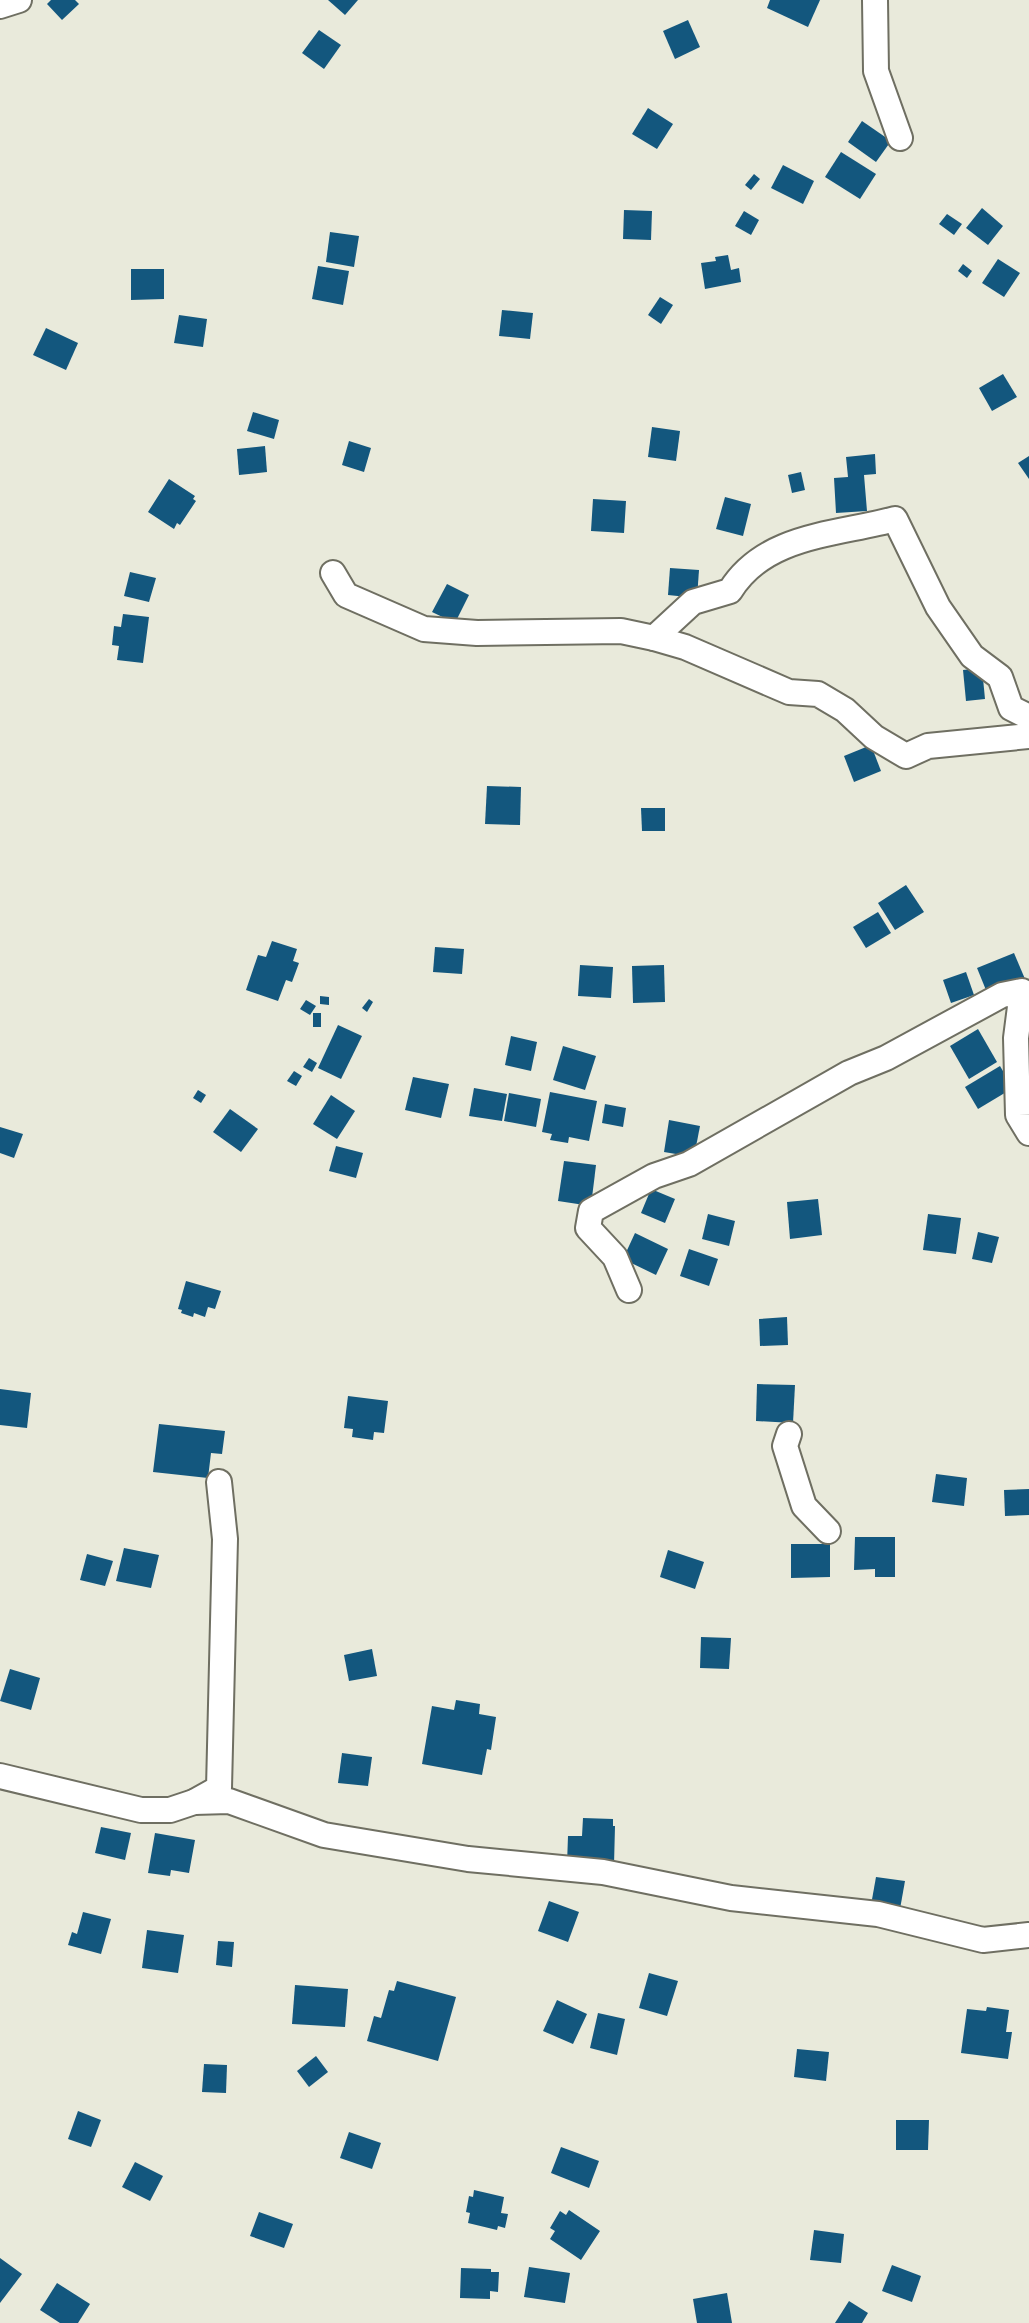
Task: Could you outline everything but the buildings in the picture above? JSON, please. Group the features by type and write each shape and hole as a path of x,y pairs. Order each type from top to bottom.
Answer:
{"street":[{"path":"0,6 19,0"},
{"path":"875,0 876,71 900,138"},
{"path":"654,638 693,602 730,591 740,574 795,540 895,519 938,607 972,656 1000,677 1011,708 1029,717"},
{"path":"333,573 346,595 424,629 477,633 621,631 685,647 789,692 818,694 845,710 874,737 906,756 928,746 1029,736"},
{"path":"629,1290 615,1257 588,1228 591,1211 654,1176 689,1164 849,1073 886,1058 1002,995 1022,991 1016,1038 1018,1115 1029,1133"},
{"path":"789,1434 785,1446 804,1506 828,1531"},
{"path":"0,1776 141,1810 170,1810 194,1802 219,1788 225,1539 219,1482"},
{"path":"194,1802 229,1801 324,1835 468,1859 603,1872 731,1898 878,1914 983,1940 1029,1935"}]}
